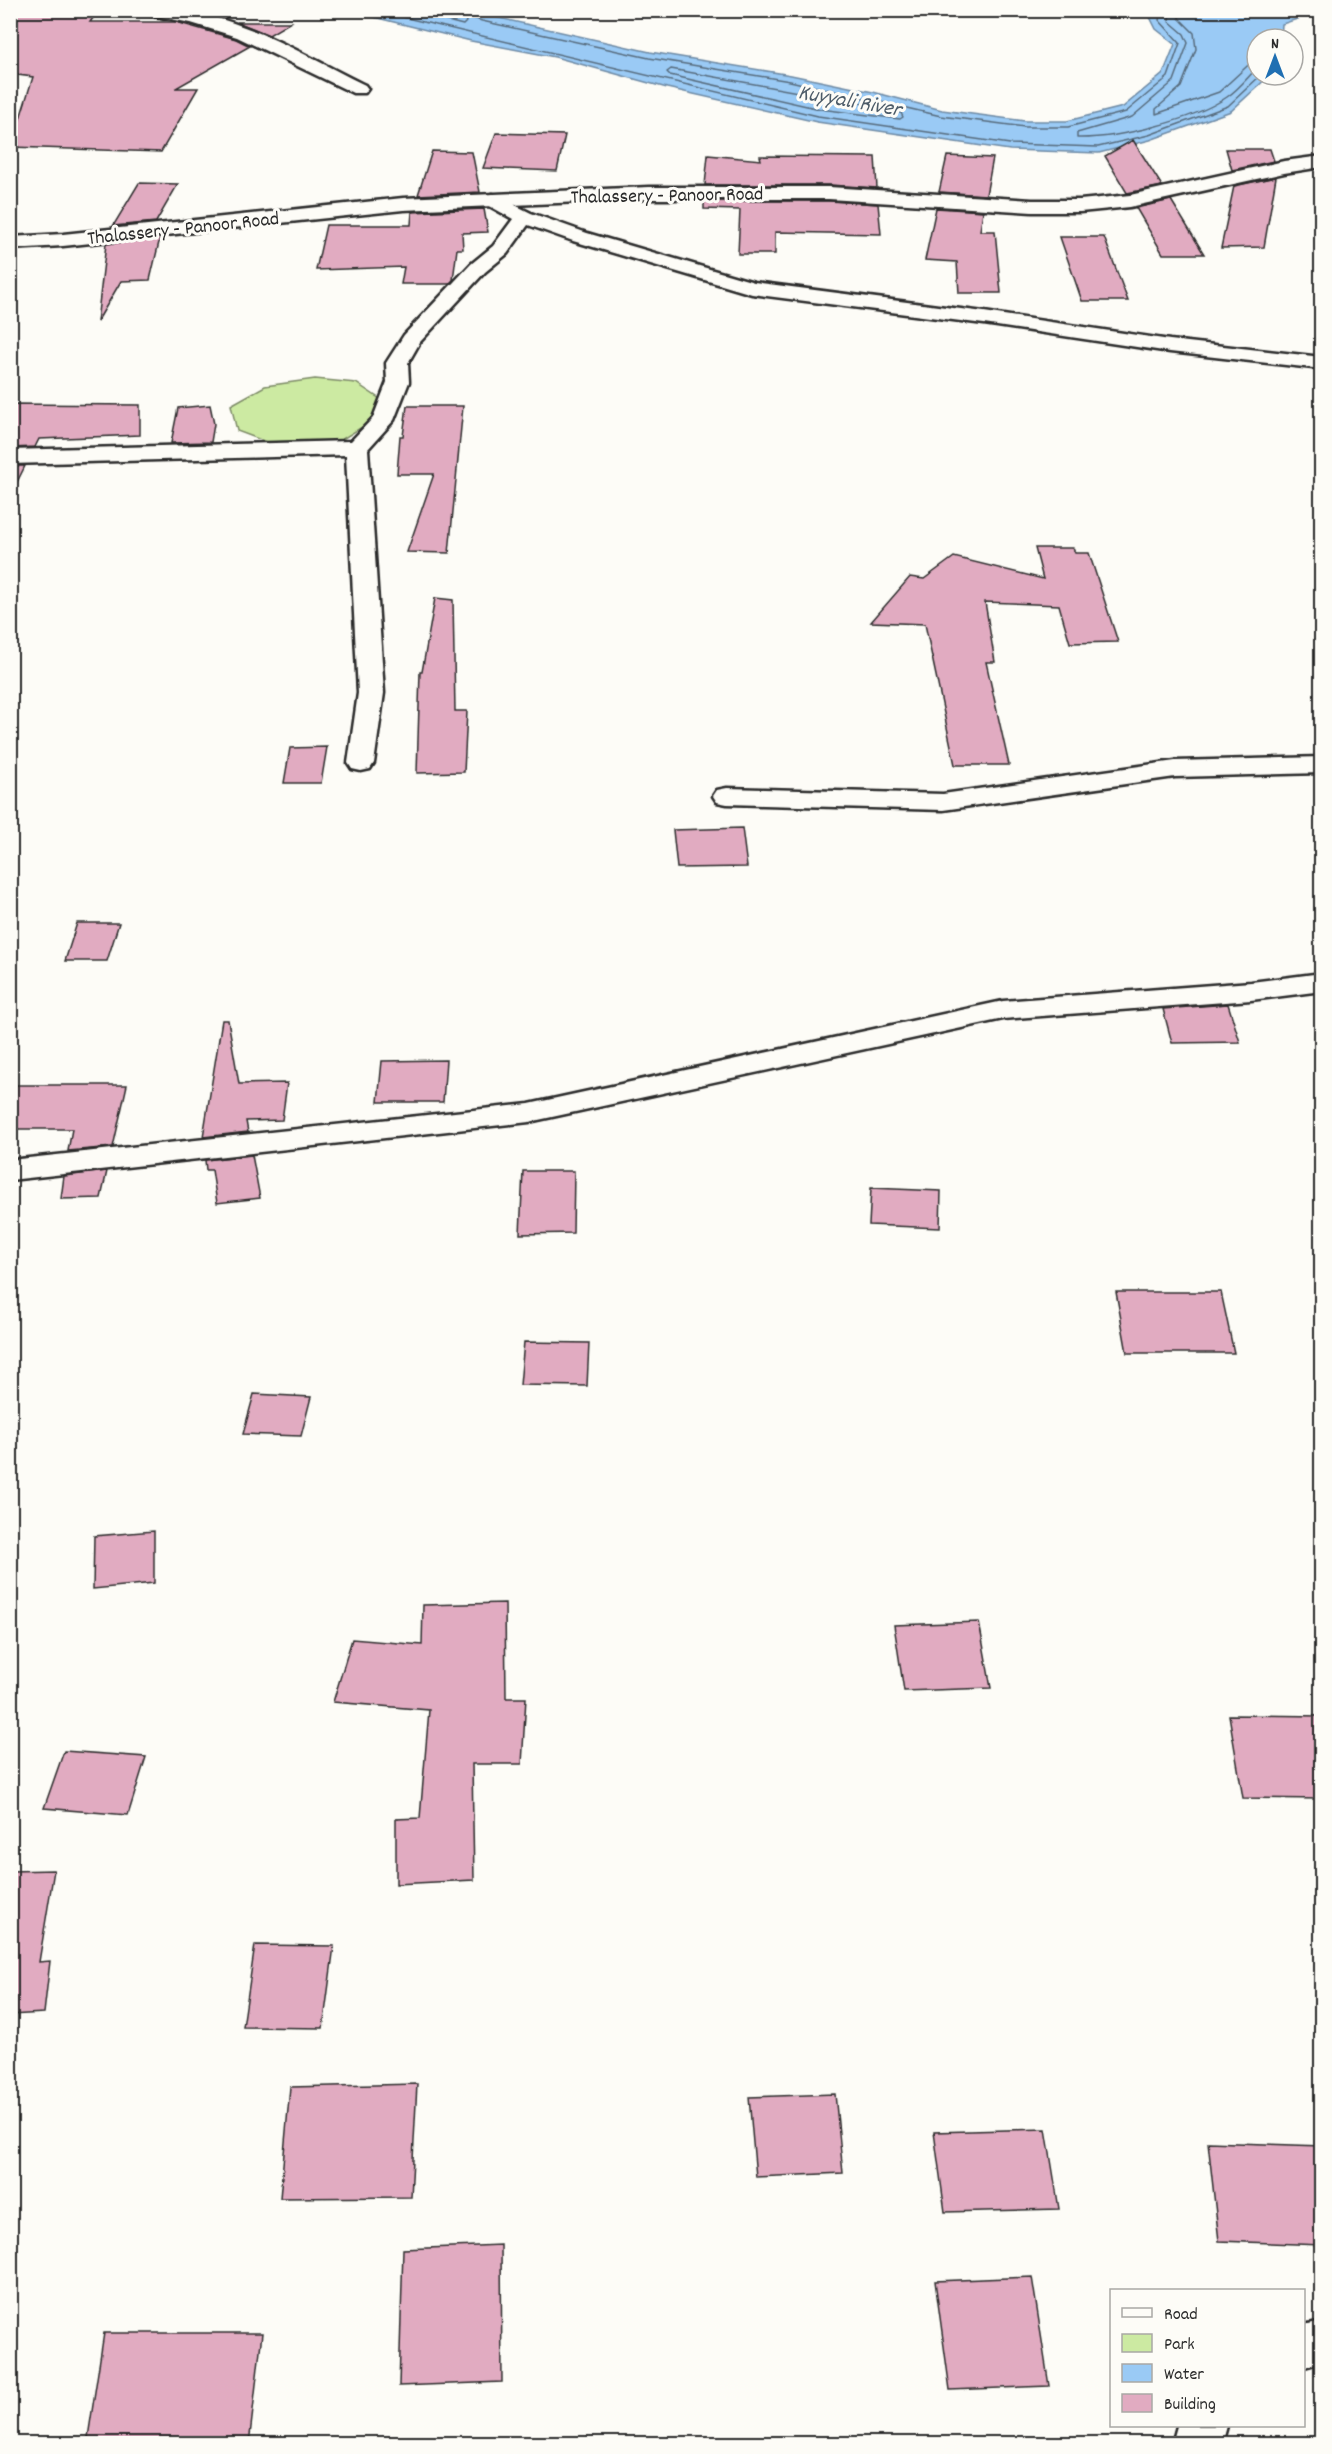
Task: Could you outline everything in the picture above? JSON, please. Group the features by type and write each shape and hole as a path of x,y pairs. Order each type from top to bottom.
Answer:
{"street":[{"path":"147,10 194,18 243,33 359,89"},
{"name":"Thalassery - Panoor Road","path":"10,243 63,240 403,204 730,191 829,193 1032,206 1080,206 1130,201 1284,167 1322,162"},
{"path":"493,200 524,218 752,288 984,318 1170,346 1322,363"},
{"path":"10,457 357,448 383,420 398,382 397,363 411,339 478,268 500,250 524,218"},
{"path":"357,448 371,693 362,763"},
{"path":"727,796 943,802 1175,769 1322,765"},
{"path":"10,1170 529,1113 1003,1010 1251,991 1322,981"},
{"path":"1305,2346 1322,2341"},
{"path":"1197,2444 1202,2427"}],"green space":[{"path":"315,379 356,383 383,401 367,424 336,443 280,447 237,431 231,405 265,386"}],"water":[{"name":"Kuyyali River","path":"349,11 468,11 650,52 791,75 873,92 942,110 1025,121 1067,121 1123,107 1163,74 1175,44 1156,29 1150,17 1160,11 1322,11 1282,24 1282,27 1245,27 1245,87 1257,87 1231,111 1150,140 1099,153 1010,150 817,122 667,88 555,57 471,41"}],"building":[{"path":"10,11 97,13 90,22 176,22 236,39 250,46 176,88 198,88 161,152 11,147 33,77 10,74"},
{"path":"237,22 291,22 269,35"},
{"path":"496,133 565,135 557,171 483,168"},
{"path":"1133,140 1162,186 1127,193 1105,156"},
{"path":"1226,149 1270,149 1274,161 1232,170"},
{"path":"432,151 472,152 480,192 418,195"},
{"path":"708,155 761,160 760,156 875,157 877,188 829,185 705,185"},
{"path":"947,156 993,158 986,195 939,192"},
{"path":"1276,177 1264,247 1221,248 1234,186"},
{"path":"139,183 178,184 156,222 113,226"},
{"path":"1171,200 1204,254 1163,254 1136,208"},
{"path":"704,201 829,201 878,204 881,234 775,232 775,254 738,254 740,210 704,209"},
{"path":"936,208 983,211 980,231 995,231 1001,293 959,293 957,262 925,260"},
{"path":"484,209 488,232 462,233 463,249 457,249 453,280 449,284 401,284 404,267 316,270 326,225 411,225 412,212"},
{"path":"1060,237 1104,237 1128,301 1082,301"},
{"path":"160,238 150,280 121,281 97,322 106,244"},
{"path":"10,404 140,405 140,435 39,439 35,447 10,448"},
{"path":"210,405 214,424 211,442 171,443 178,408"},
{"path":"407,406 463,406 449,553 407,552 434,474 397,474 400,436 403,436"},
{"path":"10,466 25,466 10,496"},
{"path":"1035,548 1073,548 1075,553 1089,553 1118,642 1070,643 1059,605 985,602 995,662 986,662 1009,765 955,765 925,624 871,622 910,577 924,579 954,557 1043,579"},
{"path":"435,598 453,600 455,711 467,711 464,772 417,773 420,672 422,672"},
{"path":"327,747 321,783 284,783 290,748"},
{"path":"742,828 747,867 677,868 673,830"},
{"path":"77,923 119,923 107,961 65,961"},
{"path":"1228,1004 1240,1042 1172,1043 1163,1009"},
{"path":"222,1020 228,1020 239,1084 287,1083 282,1120 246,1121 248,1132 203,1137"},
{"path":"446,1060 443,1102 378,1102 382,1061"},
{"path":"10,1085 127,1085 113,1147 68,1151 72,1129 10,1129"},
{"path":"252,1155 260,1198 217,1203 212,1170 206,1170 205,1160"},
{"path":"107,1171 101,1198 61,1199 64,1176"},
{"path":"523,1171 574,1171 573,1233 520,1234"},
{"path":"871,1188 941,1191 940,1228 869,1225"},
{"path":"1116,1292 1221,1292 1234,1353 1127,1353"},
{"path":"524,1342 589,1343 587,1386 520,1385"},
{"path":"254,1394 311,1397 301,1436 243,1434"},
{"path":"154,1531 154,1583 93,1589 94,1536"},
{"path":"505,1603 506,1698 526,1698 522,1764 472,1764 474,1880 396,1884 396,1819 420,1818 429,1710 333,1702 352,1639 422,1645 423,1605"},
{"path":"979,1622 991,1688 904,1691 894,1625"},
{"path":"1229,1715 1322,1716 1322,1799 1243,1798"},
{"path":"64,1751 146,1757 128,1815 44,1808"},
{"path":"54,1870 39,1962 50,1961 44,2013 10,2015 10,1871"},
{"path":"255,1945 334,1946 323,2028 243,2027"},
{"path":"417,2084 411,2197 280,2198 290,2087"},
{"path":"835,2094 843,2173 756,2177 749,2097"},
{"path":"1046,2129 1059,2209 945,2212 934,2132"},
{"path":"1208,2142 1322,2146 1322,2245 1219,2241"},
{"path":"501,2245 502,2382 399,2386 403,2249"},
{"path":"1032,2277 1049,2386 950,2390 935,2281"},
{"path":"104,2333 262,2333 249,2444 87,2444"}]}
